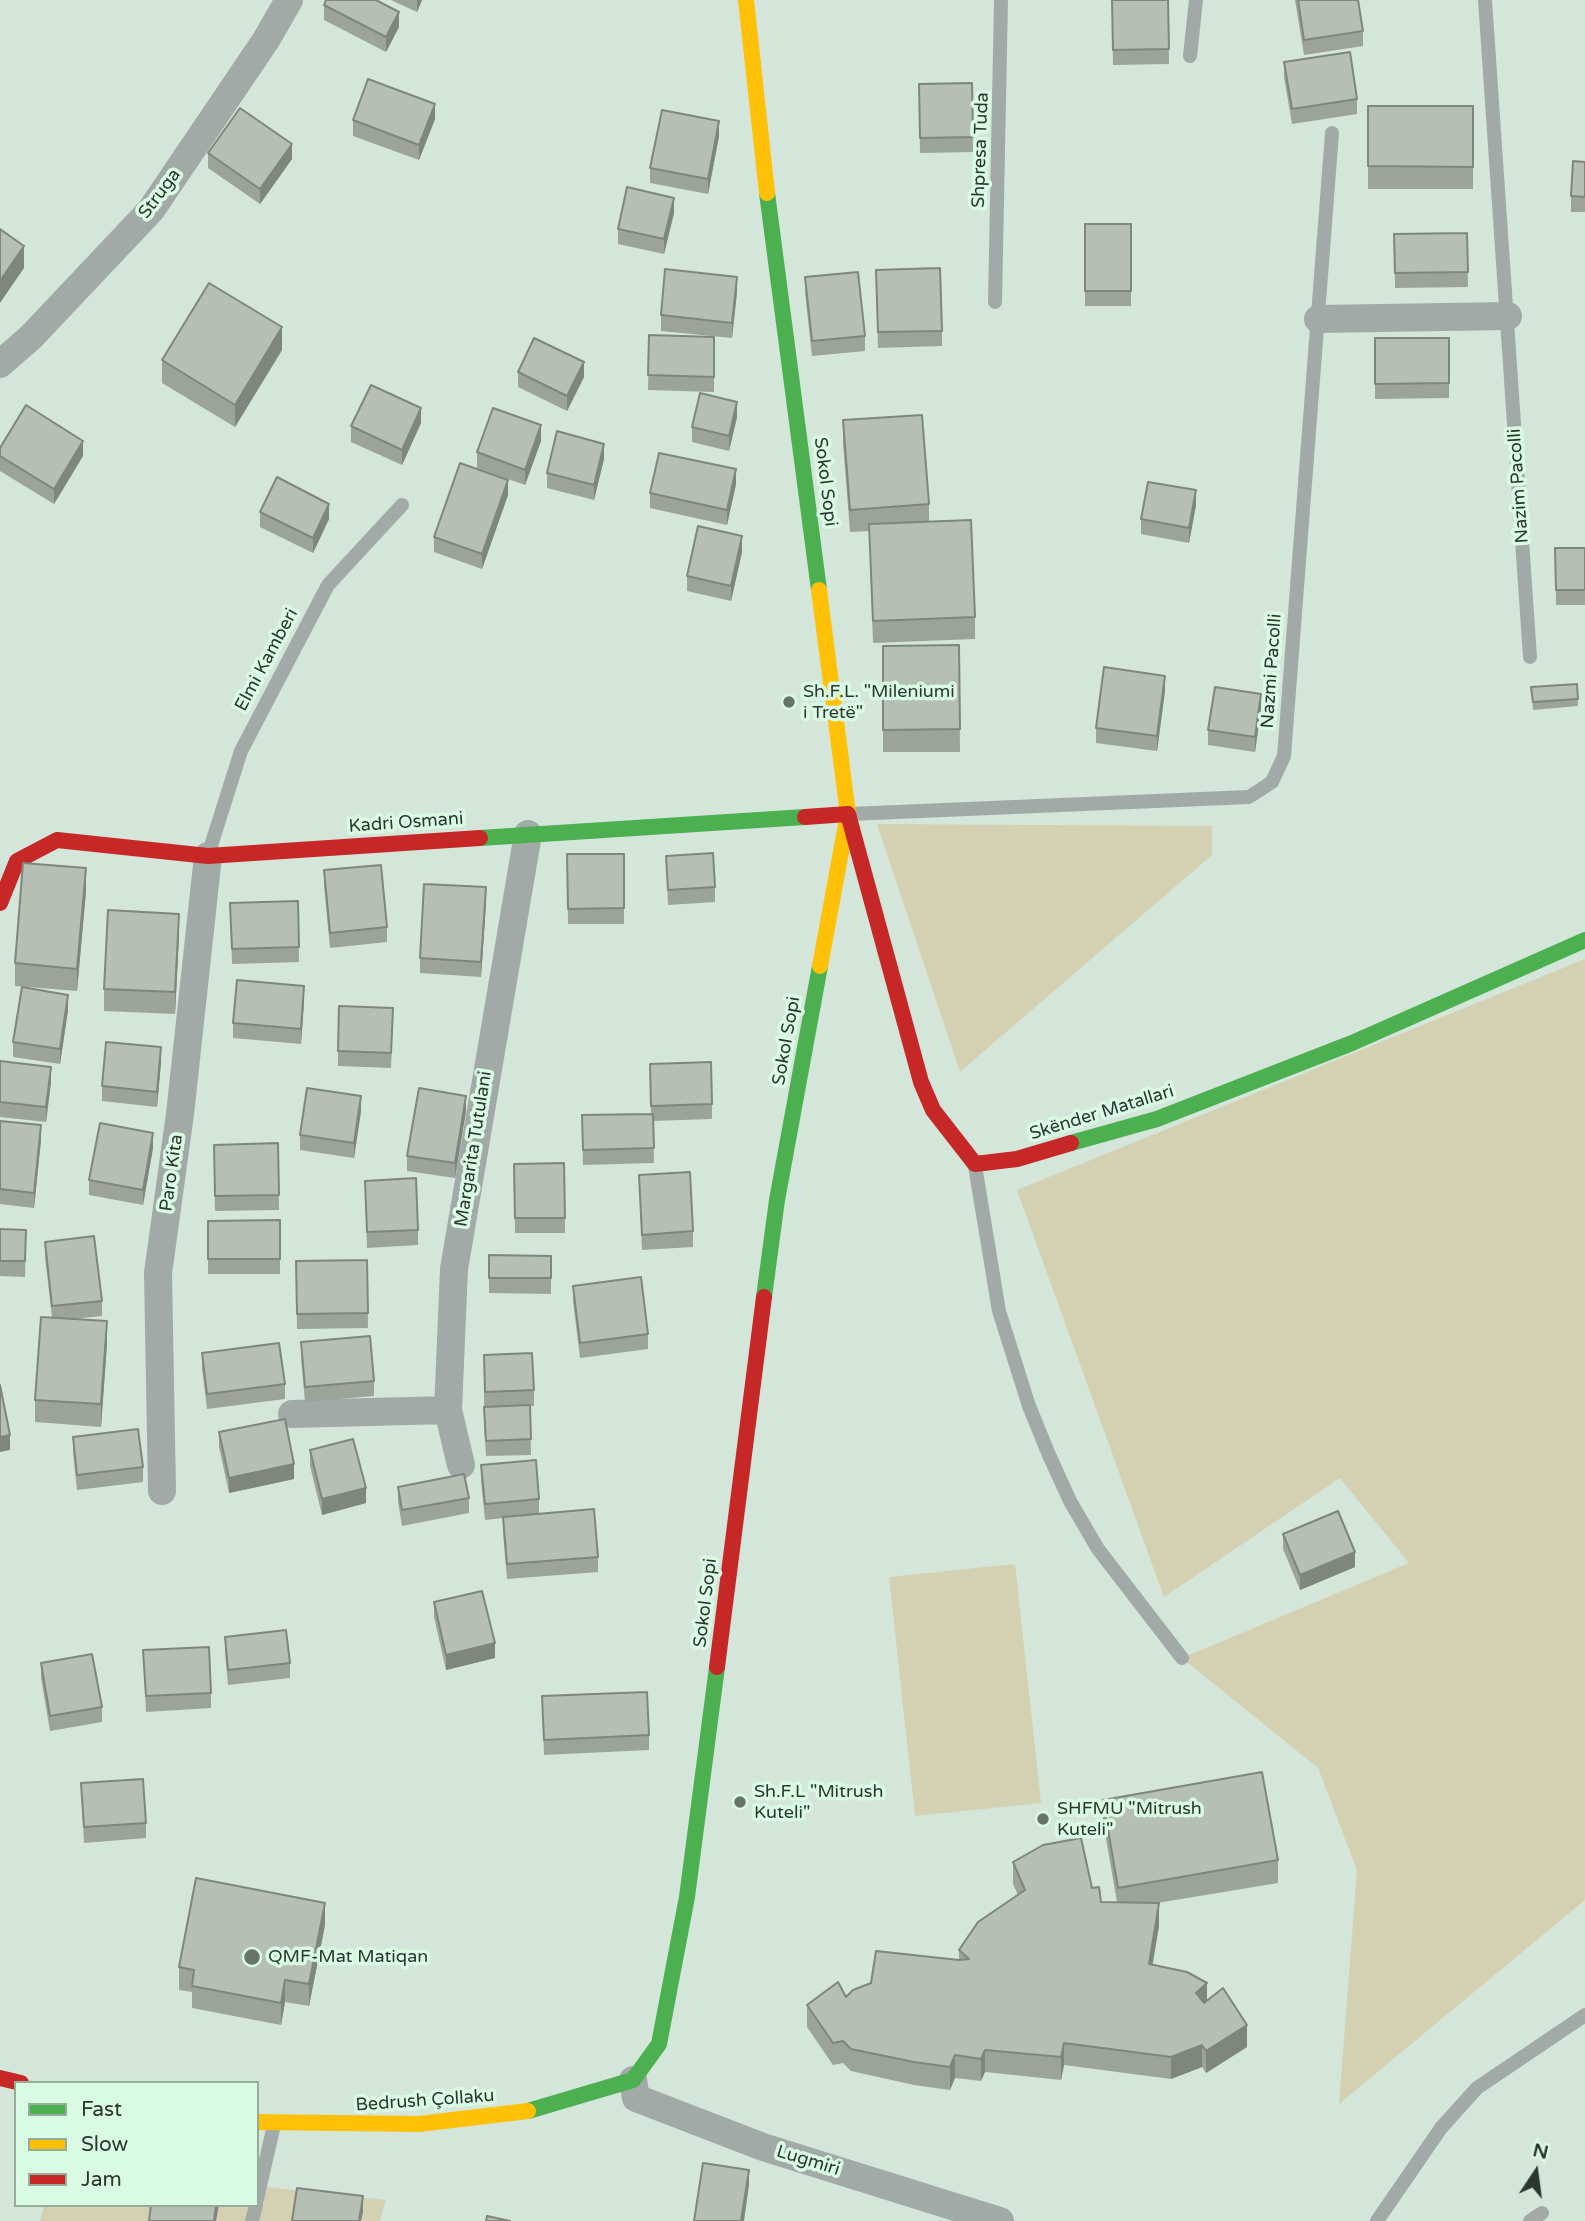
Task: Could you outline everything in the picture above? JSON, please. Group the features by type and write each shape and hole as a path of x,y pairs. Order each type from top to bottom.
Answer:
{"street":[{"name":"Struga","path":"0,364 31,337 151,210 266,40 289,0"},
{"name":"Sokol Sopi","path":"633,2080 659,2044 687,1897 777,1200 848,814 767,190 746,0"},
{"path":"1318,319 1508,316"},
{"name":"Kadri Osmani","path":"0,903 17,861 57,840 208,856 848,814"},
{"path":"848,814 921,1082 933,1110 975,1164"},
{"name":"Margarita Tutulani","path":"461,1465 448,1409 454,1269 528,834"},
{"name":"Paro Kita","path":"162,1491 158,1273 180,1114 208,856"},
{"name":"Skënder Matallari","path":"975,1164 1017,1159 1157,1119 1352,1043 1585,940"},
{"path":"292,1414 448,1409"},
{"name":"Bedrush Çollaku","path":"259,2122 386,2126 477,2119 540,2108 633,2080"},
{"name":"Lugmiri","path":"633,2080 636,2098 763,2147 1000,2221"}],"lane":[{"name":"Shpresa Tuda","path":"995,302 1002,0"},
{"path":"1190,56 1196,0"},
{"name":"Nazim Pacolli","path":"1485,0 1530,657"},
{"name":"Nazmi Pacolli","path":"848,814 1249,797 1272,782 1284,756 1332,133"},
{"name":"Elmi Kamberi","path":"208,856 241,751 328,585 402,505"},
{"path":"975,1164 999,1311 1034,1418 1070,1501 1098,1549 1182,1658"},
{"path":"1377,2221 1441,2128 1477,2088 1585,2015"},
{"path":"259,2190 274,2124"}],"shaded area":[{"path":"877,824 1212,826 1212,855 960,1072"},
{"path":"1585,959 1585,1900 1339,2104 1357,1870 1318,1768 1182,1658 1409,1563 1340,1478 1164,1597 1017,1190"},
{"path":"1015,1564 1041,1803 915,1816 889,1577"},
{"path":"259,2186 386,2200 380,2221 40,2221 44,2207 259,2207"}],"building":[{"path":"326,0 376,0 399,12 386,37 324,5"},
{"path":"1112,0 1168,0 1169,49 1113,50"},
{"path":"1298,0 1358,0 1363,31 1304,40"},
{"path":"1350,52 1357,99 1292,109 1284,62"},
{"path":"368,79 435,104 419,145 353,120"},
{"path":"972,83 973,137 920,138 919,84"},
{"path":"1368,106 1473,106 1473,167 1368,166"},
{"path":"240,108 292,144 260,189 208,153"},
{"path":"662,110 719,121 708,179 650,168"},
{"path":"1573,161 1585,162 1585,197 1571,196"},
{"path":"627,187 674,198 664,239 618,229"},
{"path":"1085,224 1131,224 1131,291 1085,291"},
{"path":"0,229 24,246 0,281"},
{"path":"1467,233 1468,272 1395,273 1394,234"},
{"path":"940,268 942,331 878,332 876,270"},
{"path":"665,269 737,277 732,323 661,315"},
{"path":"858,272 865,336 812,341 805,277"},
{"path":"209,283 282,327 235,405 162,360"},
{"path":"649,335 714,337 714,377 648,375"},
{"path":"534,338 584,362 567,396 518,372"},
{"path":"1375,338 1449,338 1449,383 1375,384"},
{"path":"371,385 421,408 402,450 351,426"},
{"path":"700,393 737,402 729,436 692,427"},
{"path":"26,405 83,441 54,489 0,456 0,448"},
{"path":"493,408 541,425 525,470 477,452"},
{"path":"922,415 929,504 850,510 843,420"},
{"path":"557,431 604,444 594,485 547,473"},
{"path":"659,453 736,469 727,510 650,493"},
{"path":"460,463 508,480 482,554 434,537"},
{"path":"277,477 329,504 313,538 260,512"},
{"path":"1148,482 1196,490 1189,528 1141,519"},
{"path":"971,520 975,617 873,621 869,524"},
{"path":"698,526 742,536 731,586 687,576"},
{"path":"1555,548 1585,548 1585,590 1556,590"},
{"path":"959,645 960,729 883,730 883,646"},
{"path":"1104,667 1165,676 1157,736 1096,728"},
{"path":"1577,684 1578,699 1533,702 1531,687"},
{"path":"1215,687 1261,694 1255,737 1208,730"},
{"path":"713,853 715,887 668,890 666,856"},
{"path":"567,854 624,854 624,908 568,909"},
{"path":"23,863 86,868 77,969 15,963"},
{"path":"381,865 387,927 330,933 324,870"},
{"path":"424,884 486,887 481,962 420,958"},
{"path":"298,901 299,947 232,949 230,903"},
{"path":"108,910 179,914 175,992 104,989"},
{"path":"237,980 304,986 301,1029 233,1023"},
{"path":"22,987 68,995 60,1049 13,1042"},
{"path":"339,1006 393,1008 391,1053 338,1051"},
{"path":"106,1042 161,1047 157,1092 102,1086"},
{"path":"0,1061 51,1067 46,1107 0,1102"},
{"path":"711,1062 712,1104 651,1106 650,1064"},
{"path":"307,1088 361,1096 354,1143 300,1135"},
{"path":"419,1088 466,1096 455,1163 407,1156"},
{"path":"653,1114 654,1148 583,1150 582,1115"},
{"path":"0,1121 41,1125 34,1193 0,1189"},
{"path":"100,1123 153,1133 143,1190 89,1180"},
{"path":"278,1143 279,1195 215,1196 214,1145"},
{"path":"564,1163 565,1218 515,1218 514,1164"},
{"path":"690,1172 693,1231 642,1235 639,1175"},
{"path":"416,1178 418,1230 367,1232 365,1181"},
{"path":"280,1220 280,1259 208,1259 208,1221"},
{"path":"0,1229 26,1230 25,1261 0,1261"},
{"path":"94,1236 102,1301 52,1306 45,1242"},
{"path":"489,1255 551,1256 551,1278 489,1278"},
{"path":"367,1260 368,1313 297,1314 296,1261"},
{"path":"641,1277 648,1334 580,1343 573,1286"},
{"path":"41,1317 107,1321 101,1404 35,1400"},
{"path":"370,1336 374,1381 305,1387 301,1342"},
{"path":"279,1343 285,1384 207,1394 202,1353"},
{"path":"532,1353 534,1390 485,1392 484,1355"},
{"path":"0,1385 10,1435 0,1437"},
{"path":"530,1405 531,1439 486,1441 484,1407"},
{"path":"285,1419 294,1464 229,1478 219,1432"},
{"path":"138,1429 143,1467 77,1475 73,1437"},
{"path":"353,1439 366,1488 322,1499 310,1450"},
{"path":"536,1460 539,1499 485,1504 481,1465"},
{"path":"464,1474 469,1498 402,1510 398,1487"},
{"path":"594,1509 598,1557 507,1564 503,1517"},
{"path":"1338,1511 1355,1552 1300,1575 1283,1534"},
{"path":"482,1591 495,1643 446,1655 434,1602"},
{"path":"286,1630 290,1663 228,1670 225,1637"},
{"path":"209,1647 211,1693 146,1696 143,1650"},
{"path":"92,1654 102,1707 50,1716 41,1663"},
{"path":"647,1692 649,1735 544,1740 542,1696"},
{"path":"1262,1772 1278,1860 1118,1888 1103,1800"},
{"path":"143,1779 146,1823 84,1827 81,1783"},
{"path":"1081,1838 1092,1888 1099,1887 1101,1902 1159,1903 1149,1964 1187,1972 1207,1983 1196,1993 1204,2003 1223,1988 1247,2025 1206,2051 1202,2045 1171,2057 1064,2043 1061,2057 985,2050 981,2059 955,2055 950,2067 851,2049 843,2041 833,2043 807,2005 838,1982 846,1997 853,1990 871,1983 876,1951 969,1959 959,1950 978,1922 1025,1890 1013,1862 1043,1845"},
{"name":"QMF-Mat Matiqan","path":"196,1878 325,1903 309,1984 285,1980 281,2003 192,1986 194,1970 179,1967"},
{"path":"703,2163 749,2170 741,2221 694,2221"},
{"path":"297,2188 363,2196 359,2221 292,2221"},
{"path":"151,2207 216,2207 214,2221 149,2221"},
{"path":"487,2216 510,2221 486,2221"}],"traffic: fast":[{"path":"767,193 819,590"},
{"path":"480,838 805,817"},
{"path":"1071,1143 1157,1119 1352,1043 1585,940"},
{"path":"764,1297 777,1200 820,966"},
{"path":"528,2111 633,2080 659,2044 687,1897 717,1667"}],"traffic: slow":[{"path":"746,0 767,193"},
{"path":"819,590 848,814 820,966"},
{"path":"259,2122 419,2124 528,2111"}],"traffic: jam":[{"path":"805,817 848,814 921,1082 933,1110 975,1164 1017,1159 1071,1143"},
{"path":"0,903 17,861 57,840 208,856 480,838"},
{"path":"717,1667 764,1297"},
{"path":"0,2078 14,2081"}],"place":[{"name":"Sh.F.L. \"Mileniumi i Tretë\"","path":"789,702"},
{"name":"Sh.F.L \"Mitrush Kuteli\"","path":"740,1802"},
{"name":"SHFMU \"Mitrush Kuteli\"","path":"1043,1819"},
{"name":"QMF-Mat Matiqan","path":"252,1957"}]}
